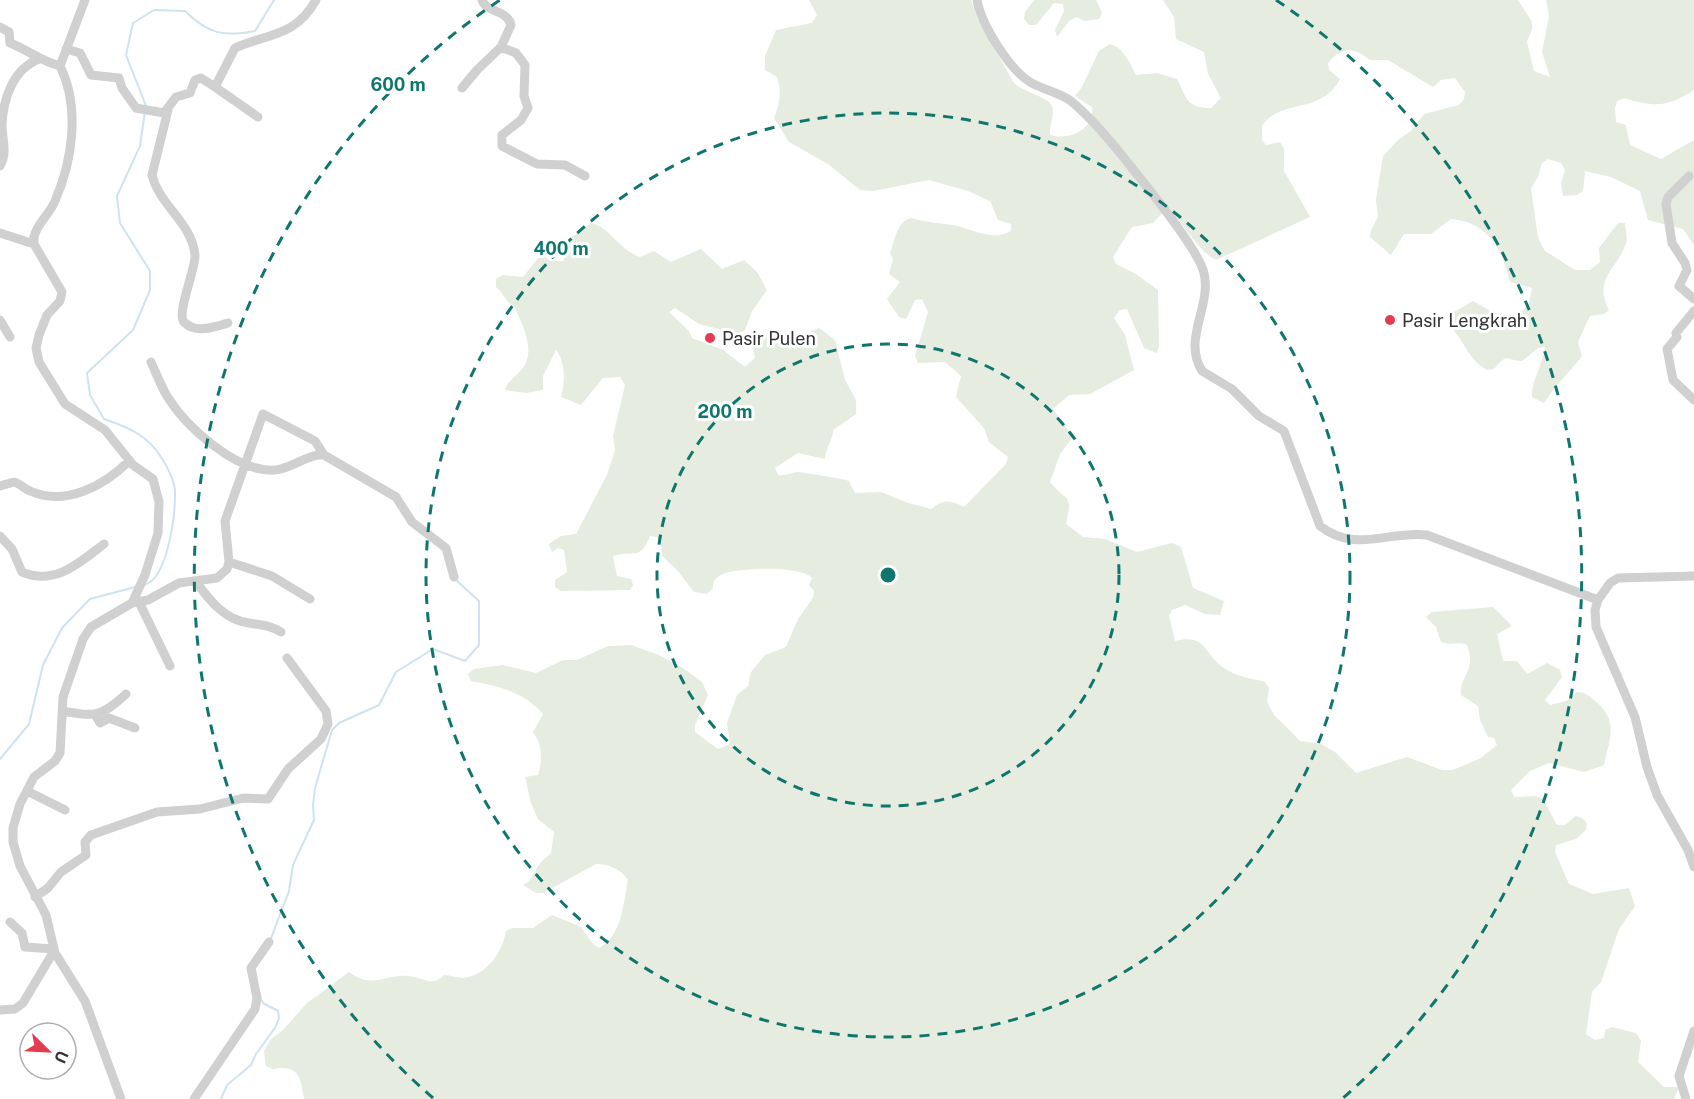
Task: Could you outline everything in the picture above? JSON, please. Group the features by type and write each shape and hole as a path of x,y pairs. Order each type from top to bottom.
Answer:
{"street":[{"path":"85,0 60,66 71,94 71,130 56,200 36,231 34,244 62,292 60,301 47,315 36,348 39,362 62,400 105,430 129,461 153,479 159,502 158,533 135,601 170,666"},
{"path":"215,87 236,48 287,32 297,24 316,0"},
{"path":"462,88 501,47 511,21 498,11 486,7 482,0"},
{"path":"977,0 991,34 1017,72 1038,86 1067,98 1078,108 1122,156 1195,252 1206,283 1195,341 1199,366 1232,389 1252,411 1284,430 1320,525 1354,540 1377,540 1415,534 1427,535 1598,600"},
{"path":"0,27 9,32 9,42 39,59 60,66"},
{"path":"501,47 516,53 525,64 524,96 528,108 521,120 503,133 501,145 537,164 558,163 585,176"},
{"path":"66,49 80,52 91,75 119,78 122,88 137,109 149,108 161,113 168,110"},
{"path":"0,166 6,154 2,122 11,85 22,68 39,59"},
{"path":"228,323 203,329 184,323 183,308 194,265 193,242 188,231 174,215 152,175 168,110 176,97 190,93 198,79 215,87 258,117"},
{"path":"1689,176 1668,197 1665,211 1672,243 1687,270 1679,286 1694,300"},
{"path":"0,233 34,244"},
{"path":"1694,311 1680,326 1676,333 1677,337 1667,349 1667,353 1673,380 1694,400"},
{"path":"0,320 10,337"},
{"path":"151,362 167,396 208,442 245,465 277,470 318,454 324,455 396,498 412,522 446,548 454,577"},
{"path":"121,1099 85,1001 53,950 48,920 20,866 13,842 13,822 34,777 59,756 62,745 66,686 87,632 135,601 179,583 197,583 223,574 229,562 225,521 265,413 315,441 324,455"},
{"path":"0,486 14,482 31,491 48,496 86,491 114,476 129,461"},
{"path":"0,536 12,549 22,572 51,576 62,574 104,544"},
{"path":"229,562 272,576 310,599"},
{"path":"1694,576 1622,576 1610,583 1598,600 1595,610 1596,627 1635,717 1647,767 1658,795 1688,850 1694,867"},
{"path":"197,583 220,610 241,621 262,624 280,632"},
{"path":"35,897 48,888 61,872 86,855 85,842 91,835 157,812 200,809 243,798 268,799 288,769 321,739 328,724 326,711 287,658"},
{"path":"63,711 96,716 108,710 126,694"},
{"path":"96,716 100,723 109,718 135,728"},
{"path":"27,791 65,810"},
{"path":"10,922 22,933 25,947 53,950"},
{"path":"194,1099 255,1009 257,998 251,967 269,942"},
{"path":"0,1010 15,1009 23,1003 53,950"},
{"path":"1686,1099 1679,1076 1694,1030"}],"shaded area":[{"path":"809,0 971,0 978,20 1014,83 1050,103 1053,113 1050,135 1065,136 1080,132 1090,122 1092,107 1075,96 1082,87 1099,51 1110,44 1123,52 1136,75 1157,73 1177,79 1188,101 1192,104 1211,108 1221,98 1208,74 1204,52 1176,39 1174,17 1163,0 1518,0 1532,22 1527,42 1534,71 1550,77 1542,52 1549,16 1546,0 1694,0 1694,90 1676,100 1660,104 1624,98 1617,101 1615,108 1616,122 1626,125 1630,145 1661,159 1694,140 1694,245 1683,229 1648,220 1640,191 1611,177 1585,171 1583,191 1577,195 1563,196 1561,183 1565,170 1561,163 1548,159 1542,163 1538,177 1531,188 1538,238 1545,251 1575,270 1590,270 1600,262 1599,248 1618,223 1625,223 1627,236 1622,252 1608,274 1603,290 1609,310 1604,314 1590,316 1578,342 1582,356 1544,403 1532,397 1532,392 1545,347 1538,348 1522,361 1507,358 1494,369 1487,370 1474,360 1449,326 1454,312 1473,301 1490,311 1507,315 1520,314 1529,303 1532,288 1510,282 1498,248 1484,232 1475,225 1451,219 1431,234 1404,234 1391,255 1370,237 1378,217 1376,200 1383,156 1399,139 1411,131 1424,114 1459,105 1464,99 1465,92 1455,78 1441,80 1433,87 1388,60 1370,60 1359,53 1348,50 1333,57 1328,63 1329,70 1340,79 1323,98 1279,112 1270,117 1262,126 1262,140 1266,145 1280,142 1284,149 1284,171 1310,217 1216,260 1196,243 1167,208 1153,223 1132,227 1113,257 1116,264 1136,274 1158,290 1159,346 1157,353 1144,348 1127,309 1120,310 1114,318 1125,335 1134,370 1090,394 1069,395 1053,409 1073,437 1060,454 1050,482 1069,502 1066,524 1083,537 1105,539 1137,552 1172,543 1181,547 1193,588 1224,601 1220,615 1205,614 1185,605 1172,610 1169,616 1175,641 1185,639 1199,642 1217,662 1229,671 1265,682 1269,688 1267,702 1274,715 1300,741 1321,744 1335,752 1356,773 1407,757 1442,770 1453,770 1481,758 1497,745 1494,738 1488,737 1480,720 1478,706 1461,695 1462,683 1470,661 1467,645 1441,642 1436,627 1426,617 1432,612 1493,607 1512,626 1497,634 1503,661 1517,661 1527,674 1547,663 1560,670 1562,677 1545,700 1550,705 1566,701 1577,692 1586,694 1602,707 1610,722 1611,730 1604,765 1584,772 1549,763 1530,771 1511,790 1514,797 1536,796 1543,799 1557,825 1565,825 1576,816 1587,823 1586,830 1576,839 1556,845 1555,852 1569,884 1593,894 1629,888 1635,906 1619,929 1601,982 1592,992 1586,1034 1595,1040 1604,1038 1605,1030 1612,1027 1636,1033 1641,1041 1638,1062 1664,1087 1679,1087 1674,1099 304,1099 299,1078 293,1070 272,1069 266,1066 264,1051 271,1039 283,1030 307,1003 349,972 372,981 400,976 435,981 444,975 463,978 472,976 492,962 501,947 506,931 512,928 533,928 552,915 581,927 593,944 599,948 613,936 623,909 628,880 614,868 596,864 543,893 536,893 523,885 529,881 540,863 551,853 554,832 538,819 531,803 525,777 538,775 541,752 533,732 543,714 536,706 519,695 471,681 468,674 474,669 503,665 536,673 563,660 577,660 608,646 631,645 659,655 702,682 708,695 695,725 695,732 718,749 730,744 727,723 737,695 748,686 751,672 765,655 786,647 798,619 813,598 814,591 809,585 812,578 806,574 782,569 752,569 726,573 716,578 713,588 707,594 694,592 677,570 662,556 661,542 657,537 650,536 639,552 613,556 617,576 631,579 633,585 630,590 561,591 555,587 555,580 567,572 564,550 558,548 552,552 549,544 561,536 576,534 607,475 615,450 613,436 625,385 620,377 603,378 581,405 561,397 564,373 562,361 556,350 543,376 543,390 526,393 505,390 526,362 528,346 524,329 514,306 496,287 496,279 503,275 523,277 538,258 564,261 564,243 591,223 604,229 626,249 640,257 654,251 671,262 701,249 722,269 744,260 757,272 767,290 752,311 745,330 729,340 719,329 699,324 675,308 669,312 689,331 692,338 723,350 745,367 755,358 752,344 763,335 792,339 819,328 835,340 845,380 856,400 856,414 833,430 825,459 798,453 775,468 778,475 797,472 846,480 849,481 855,493 881,492 908,503 932,509 944,502 964,507 1006,464 1008,457 989,442 984,428 956,397 961,376 945,362 918,363 915,356 928,312 922,299 915,300 906,319 899,317 887,299 900,282 889,274 893,259 890,253 897,232 906,220 911,218 953,225 989,235 1011,231 1011,224 998,220 990,201 968,191 929,180 873,191 860,190 828,164 789,142 774,118 780,93 777,77 765,70 765,56 776,30 812,23 817,15"},
{"path":"1034,0 1096,0 1102,13 1099,19 1085,21 1076,17 1069,21 1057,37 1055,30 1064,11 1063,4 1054,3 1036,25 1029,25 1024,19 1025,12"}],"waterway":[{"path":"146,106 126,55 133,23 154,10 185,11 201,25 217,32 244,33 255,31 274,0"},
{"path":"144,585 152,580 159,571 164,559 174,516 174,486 165,463 145,438 130,429 104,419 90,395 87,373 133,330 150,290 150,271 120,223 117,196 140,146 145,111"},
{"path":"270,941 289,891 293,865 314,820 315,788 332,730 339,723 379,705 396,672 433,649 465,661 479,645 479,601 456,580"},
{"path":"0,759 29,724 43,665 62,628 90,599 135,587"},
{"path":"221,1099 227,1085 251,1065 279,1018 278,1011 263,1003 260,998"}],"place":[{"name":"Pasir Lengkrah","path":"1390,320"},
{"name":"Pasir Pulen","path":"710,338"}]}
